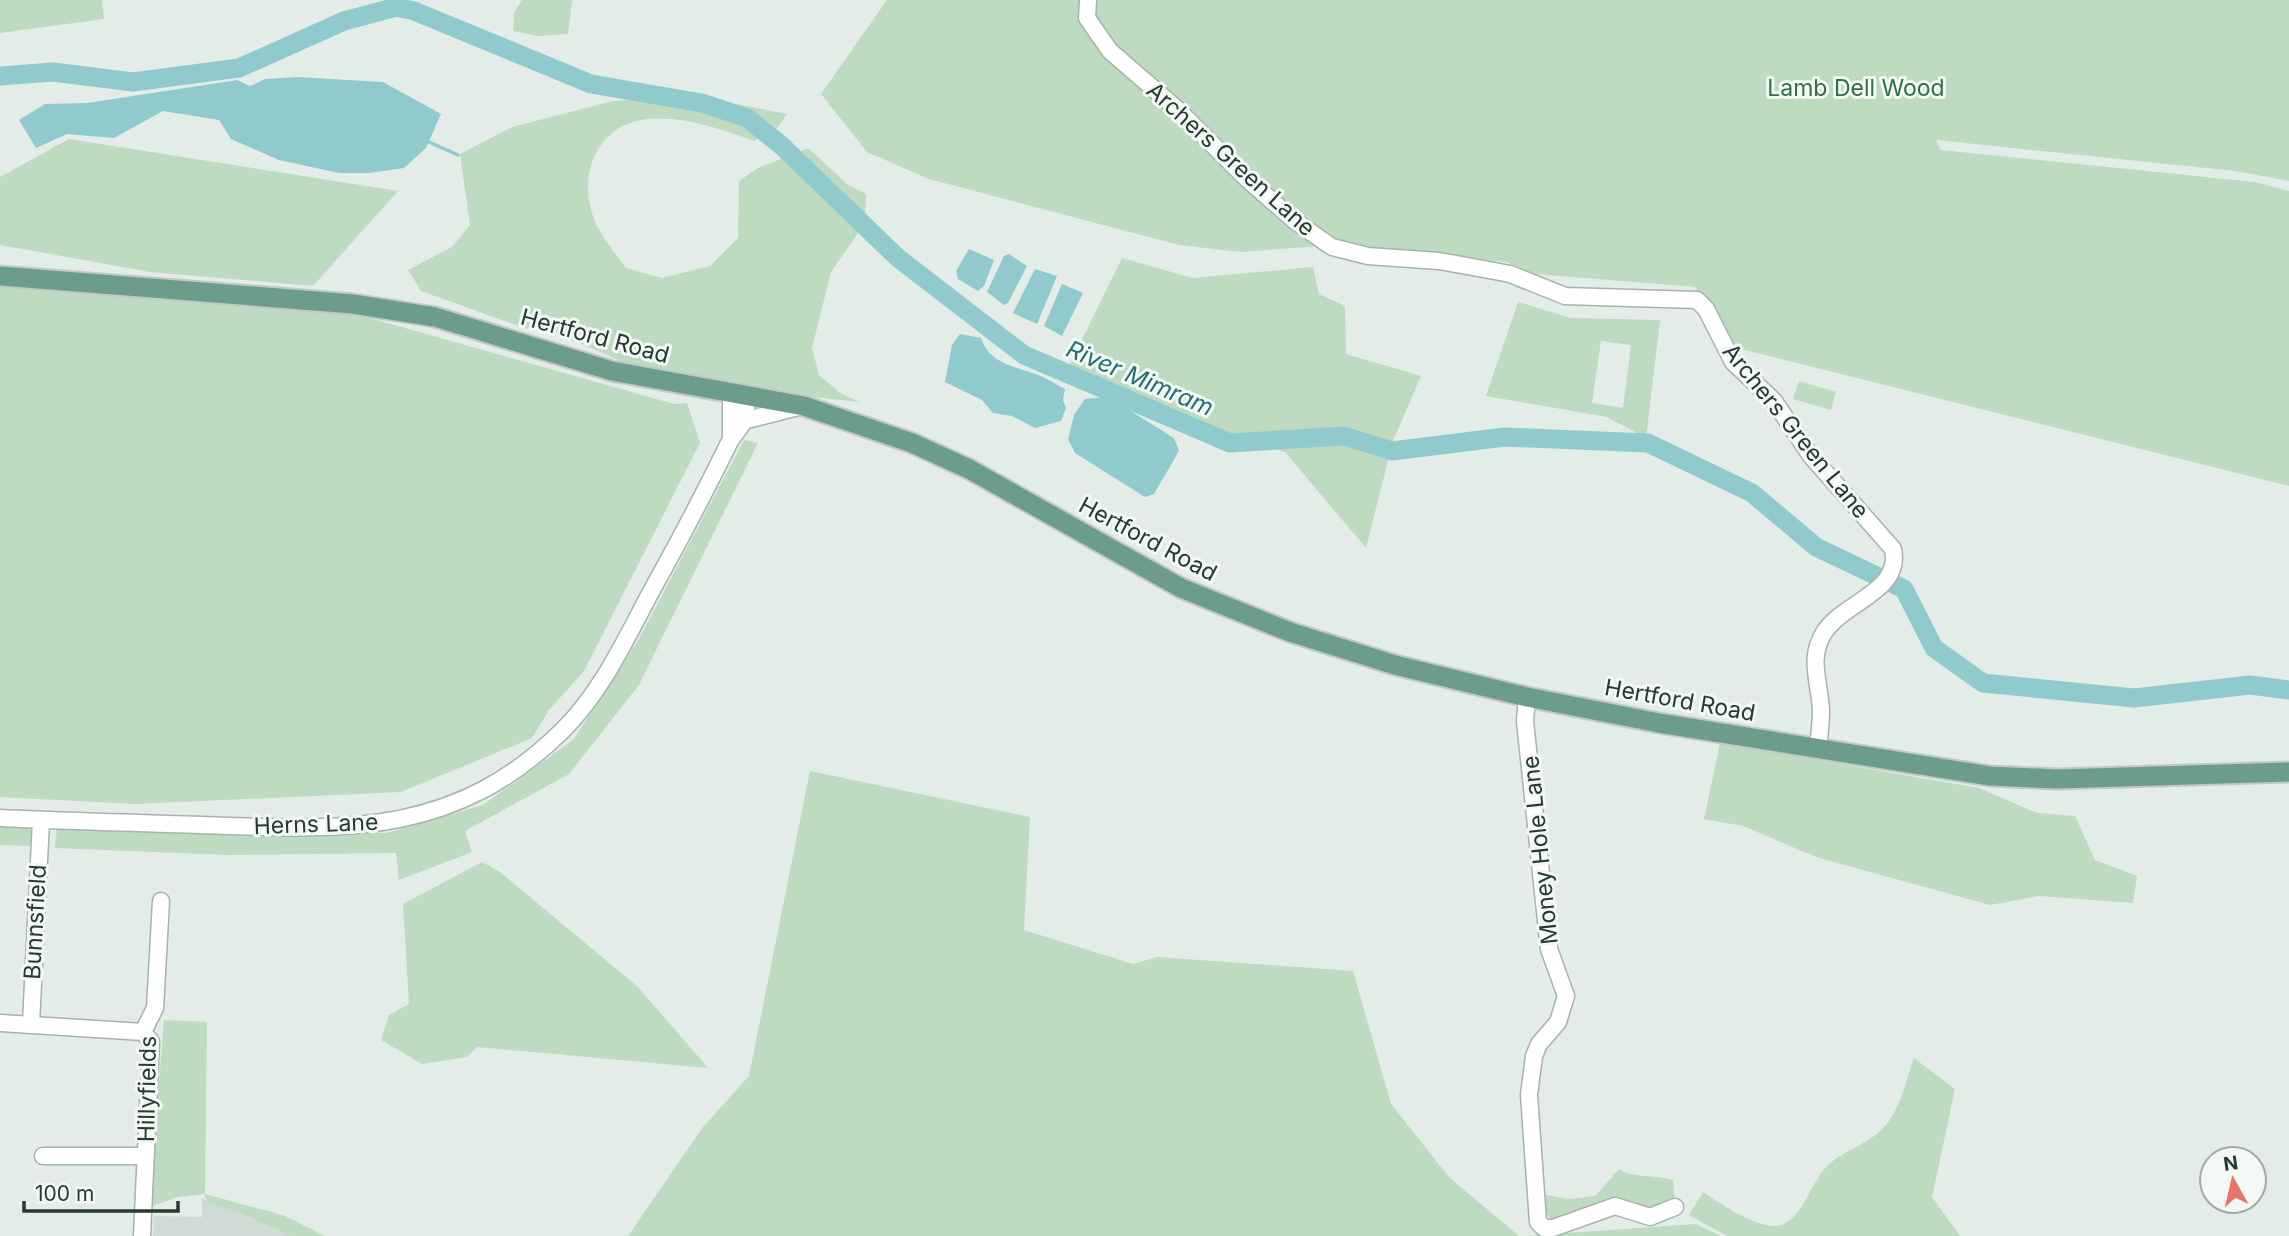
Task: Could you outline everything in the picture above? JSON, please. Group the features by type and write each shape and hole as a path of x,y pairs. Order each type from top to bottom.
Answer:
{"main road":[{"name":"Hertford Road","path":"0,276 353,304 435,317 612,371 804,406 899,438 969,469 1181,588 1290,632 1395,665 1527,697 1947,770 2031,779 2289,772"}],"street":[{"name":"Archers Green Lane","path":"1088,0 1087,18 1110,51 1177,109 1257,188 1332,247 1368,256 1439,261 1500,272 1565,296 1697,300 1706,309 1733,362 1774,401 1811,456 1893,549 1894,569 1884,585 1844,611 1818,645 1814,661 1821,711 1818,749"},
{"name":"Herns Lane","path":"0,818 357,827 412,818 469,798 516,772 564,730 589,699 697,510 731,439 743,421 738,393"},
{"name":"Herns Lane","path":"731,439 738,393"},
{"path":"743,421 804,406"},
{"name":"Money Hole Lane","path":"1527,697 1525,721 1549,949 1566,996 1558,1022 1539,1044 1534,1056 1531,1082 1538,1222 1544,1228 1553,1228 1615,1206 1650,1217 1675,1207"},
{"name":"Bunnsfield","path":"31,1024 41,820"},
{"name":"Hillyfields","path":"142,1236 151,1042 143,1032 155,1008 161,901"},
{"path":"0,1023 143,1032"},
{"path":"43,1156 146,1156"}],"shaded area":[{"path":"202,1199 271,1211 319,1236 153,1236 154,1216 202,1217"}],"green space":[{"path":"0,0 102,0 104,19 0,33"},
{"path":"522,0 572,0 568,34 538,36 513,31 514,13"},
{"name":"Lamb Dell Wood","path":"887,0 2289,0 2289,181 2235,171 1936,140 1941,150 2255,182 2289,191 2289,486 1737,348 1695,287 1535,274 1506,262 1345,244 1241,252 1179,245 929,179 867,152 821,94"},
{"path":"695,96 787,114 777,128 754,141 702,124 676,119 649,119 632,122 618,129 606,138 591,165 588,196 598,228 626,268 662,278 710,266 738,238 739,181 758,168 808,148 847,184 866,194 865,223 831,272 812,348 819,375 842,394 860,402 805,396 625,363 557,333 524,328 421,291 408,270 452,247 470,225 460,154 512,127 613,101"},
{"path":"69,139 398,191 313,286 150,272 0,245 0,177"},
{"path":"1122,258 1193,278 1313,267 1319,294 1345,306 1346,354 1421,376 1393,441 1366,548 1285,452 1207,430 1068,368"},
{"path":"0,287 345,311 674,404 687,403 700,443 584,671 549,710 532,738 401,792 136,804 0,797"},
{"path":"1518,302 1571,318 1660,320 1646,438 1607,417 1486,396","holes":["1601,341 1631,345 1623,408 1592,403"]},
{"path":"1799,381 1836,392 1831,410 1793,399"},
{"path":"744,440 758,443 639,685 569,774 465,831 472,852 399,880 396,853 228,855 55,848 57,828 218,833 387,833 483,805 573,740 639,639"},
{"path":"1720,743 1979,788 2037,813 2075,816 2095,860 2137,876 2133,903 2039,896 1990,905 1816,857 1743,826 1704,819"},
{"path":"810,771 1030,817 1024,930 1133,964 1157,957 1353,971 1391,1104 1449,1177 1519,1236 628,1236 703,1127 749,1076"},
{"path":"0,825 30,826 34,846 0,845"},
{"path":"482,862 500,872 638,987 708,1068 477,1047 467,1057 422,1064 381,1040 389,1015 409,1004 403,904"},
{"path":"164,1020 207,1022 205,1194 285,1216 325,1236 290,1236 242,1213 208,1203 204,1194 178,1197 149,1207"},
{"path":"1914,1058 1955,1089 1932,1197 1960,1236 1727,1236 1689,1215 1703,1192 1752,1221 1773,1226 1789,1221 1796,1215 1827,1166 1885,1126 1898,1104"},
{"path":"1619,1169 1630,1174 1673,1180 1675,1203 1651,1210 1553,1221 1545,1212 1543,1194 1567,1199 1595,1196"},
{"path":"1696,1224 1721,1236 1525,1236"}],"water":[{"path":"297,77 383,82 441,114 426,148 404,168 369,173 339,173 279,160 231,139 219,120 163,111 114,138 67,134 36,148 19,120 45,104 87,103 237,80 250,86 265,79"},
{"path":"969,249 994,260 984,286 978,291 958,279 956,271"},
{"path":"1009,254 1027,266 1008,303 1004,305 987,292 1004,256"},
{"path":"1035,269 1057,276 1037,324 1013,313"},
{"path":"1062,284 1083,293 1062,336 1044,326"},
{"path":"960,334 981,338 996,358 1065,389 1063,400 1066,408 1061,421 1035,428 1012,416 993,413 982,400 945,382 952,345"},
{"path":"1108,397 1174,438 1179,451 1154,494 1145,497 1075,453 1068,439 1074,415 1085,399"}],"waterway":[{"name":"River Mimram","path":"0,76 53,72 133,82 239,68 344,21 396,7 414,11 591,84 702,103 747,118 782,146 898,258 1024,355 1230,443 1344,436 1392,451 1505,437 1648,443 1752,493 1816,547 1904,589 1934,648 1983,683 2134,698 2250,685 2289,690"},
{"path":"429,142 458,155"}]}
